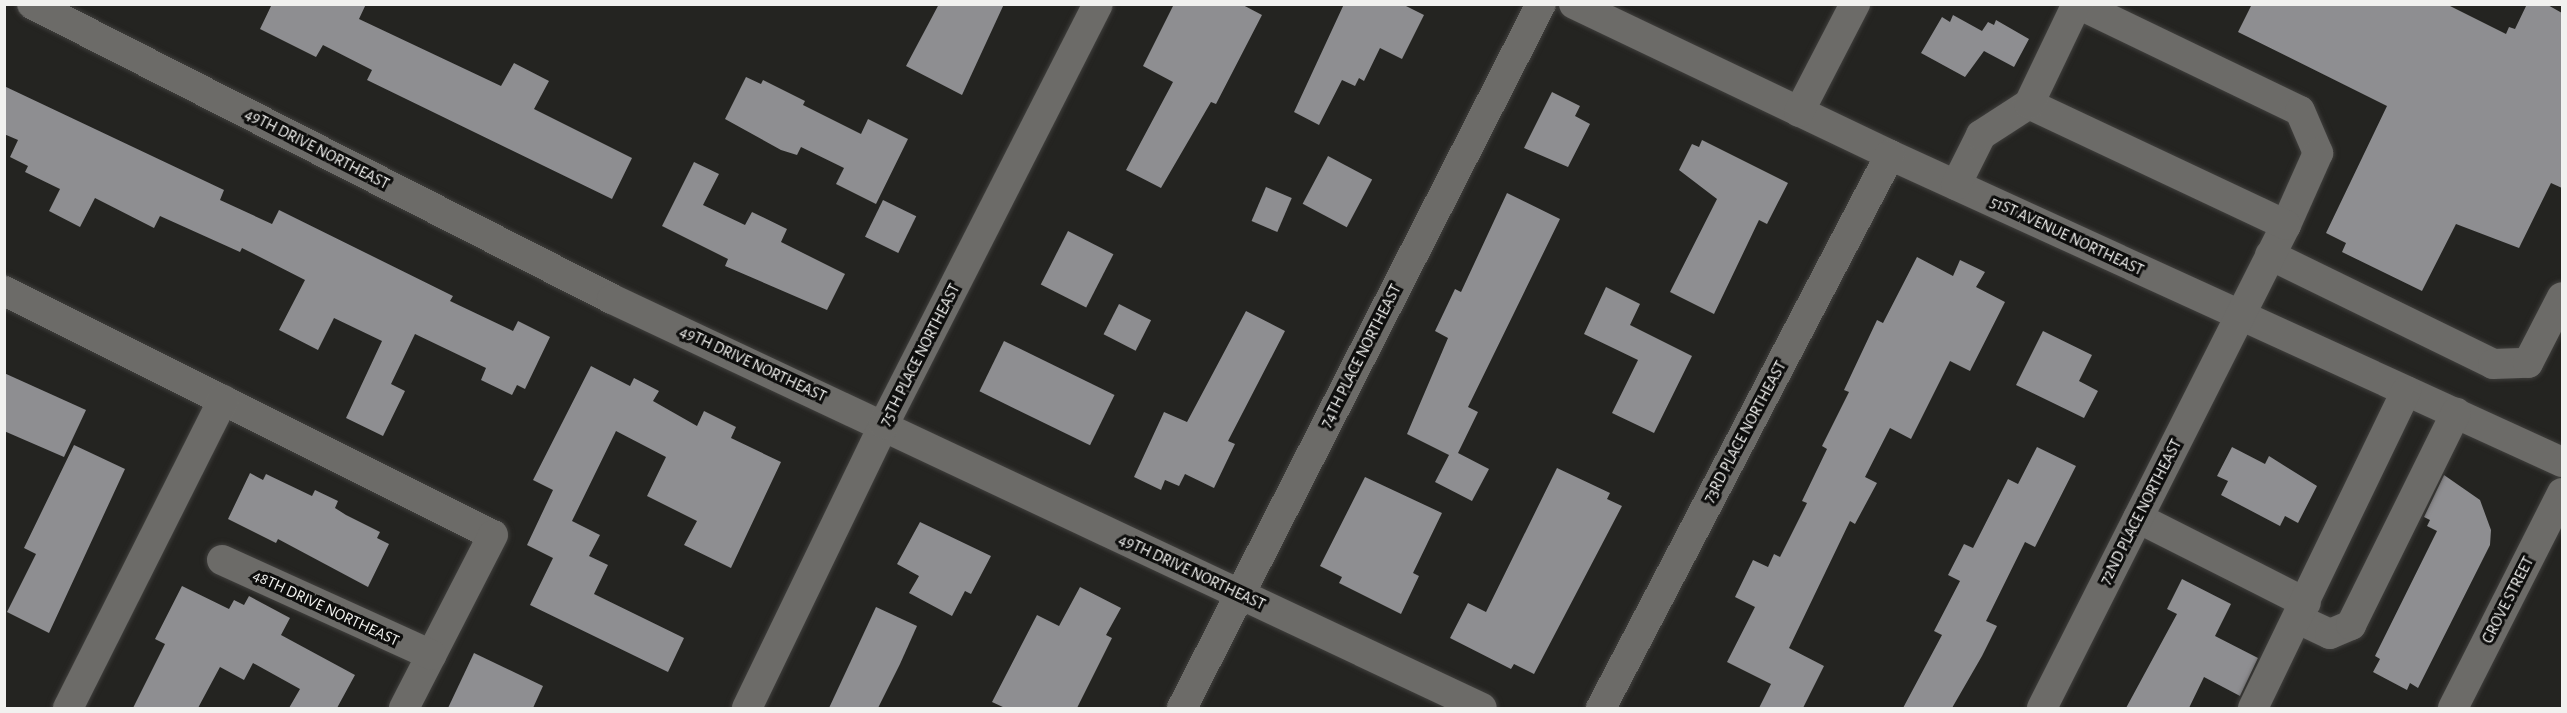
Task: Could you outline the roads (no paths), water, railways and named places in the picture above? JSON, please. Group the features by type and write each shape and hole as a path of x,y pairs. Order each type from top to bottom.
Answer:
{"street":[{"name":"49TH DRIVE NORTHEAST","path":"32,4 612,298 884,424 1482,708"},
{"name":"75TH PLACE NORTHEAST","path":"747,708 884,424 1098,4"},
{"name":"74TH PLACE NORTHEAST","path":"1182,708 1541,4"},
{"name":"51ST AVENUE NORTHEAST","path":"1574,4 1890,155 2562,462"},
{"path":"1799,112 1856,4"},
{"path":"1956,185 1981,135 2030,104 2077,4"},
{"name":"72ND PLACE NORTHEAST","path":"2042,708 2286,225 2318,153 2300,111 2077,4"},
{"path":"2030,104 2286,225"},
{"name":"73RD PLACE NORTHEAST","path":"1601,708 1890,155"},
{"path":"2270,255 2493,364 2528,363 2562,297"},
{"path":"4,291 493,534 404,708"},
{"path":"2253,708 2302,611 2406,391"},
{"path":"68,708 223,400"},
{"path":"2138,518 2302,611 2330,634 2351,625 2456,413"},
{"name":"GROVE STREET","path":"2453,708 2562,493"},
{"name":"48TH DRIVE NORTHEAST","path":"222,560 431,656"}]}
